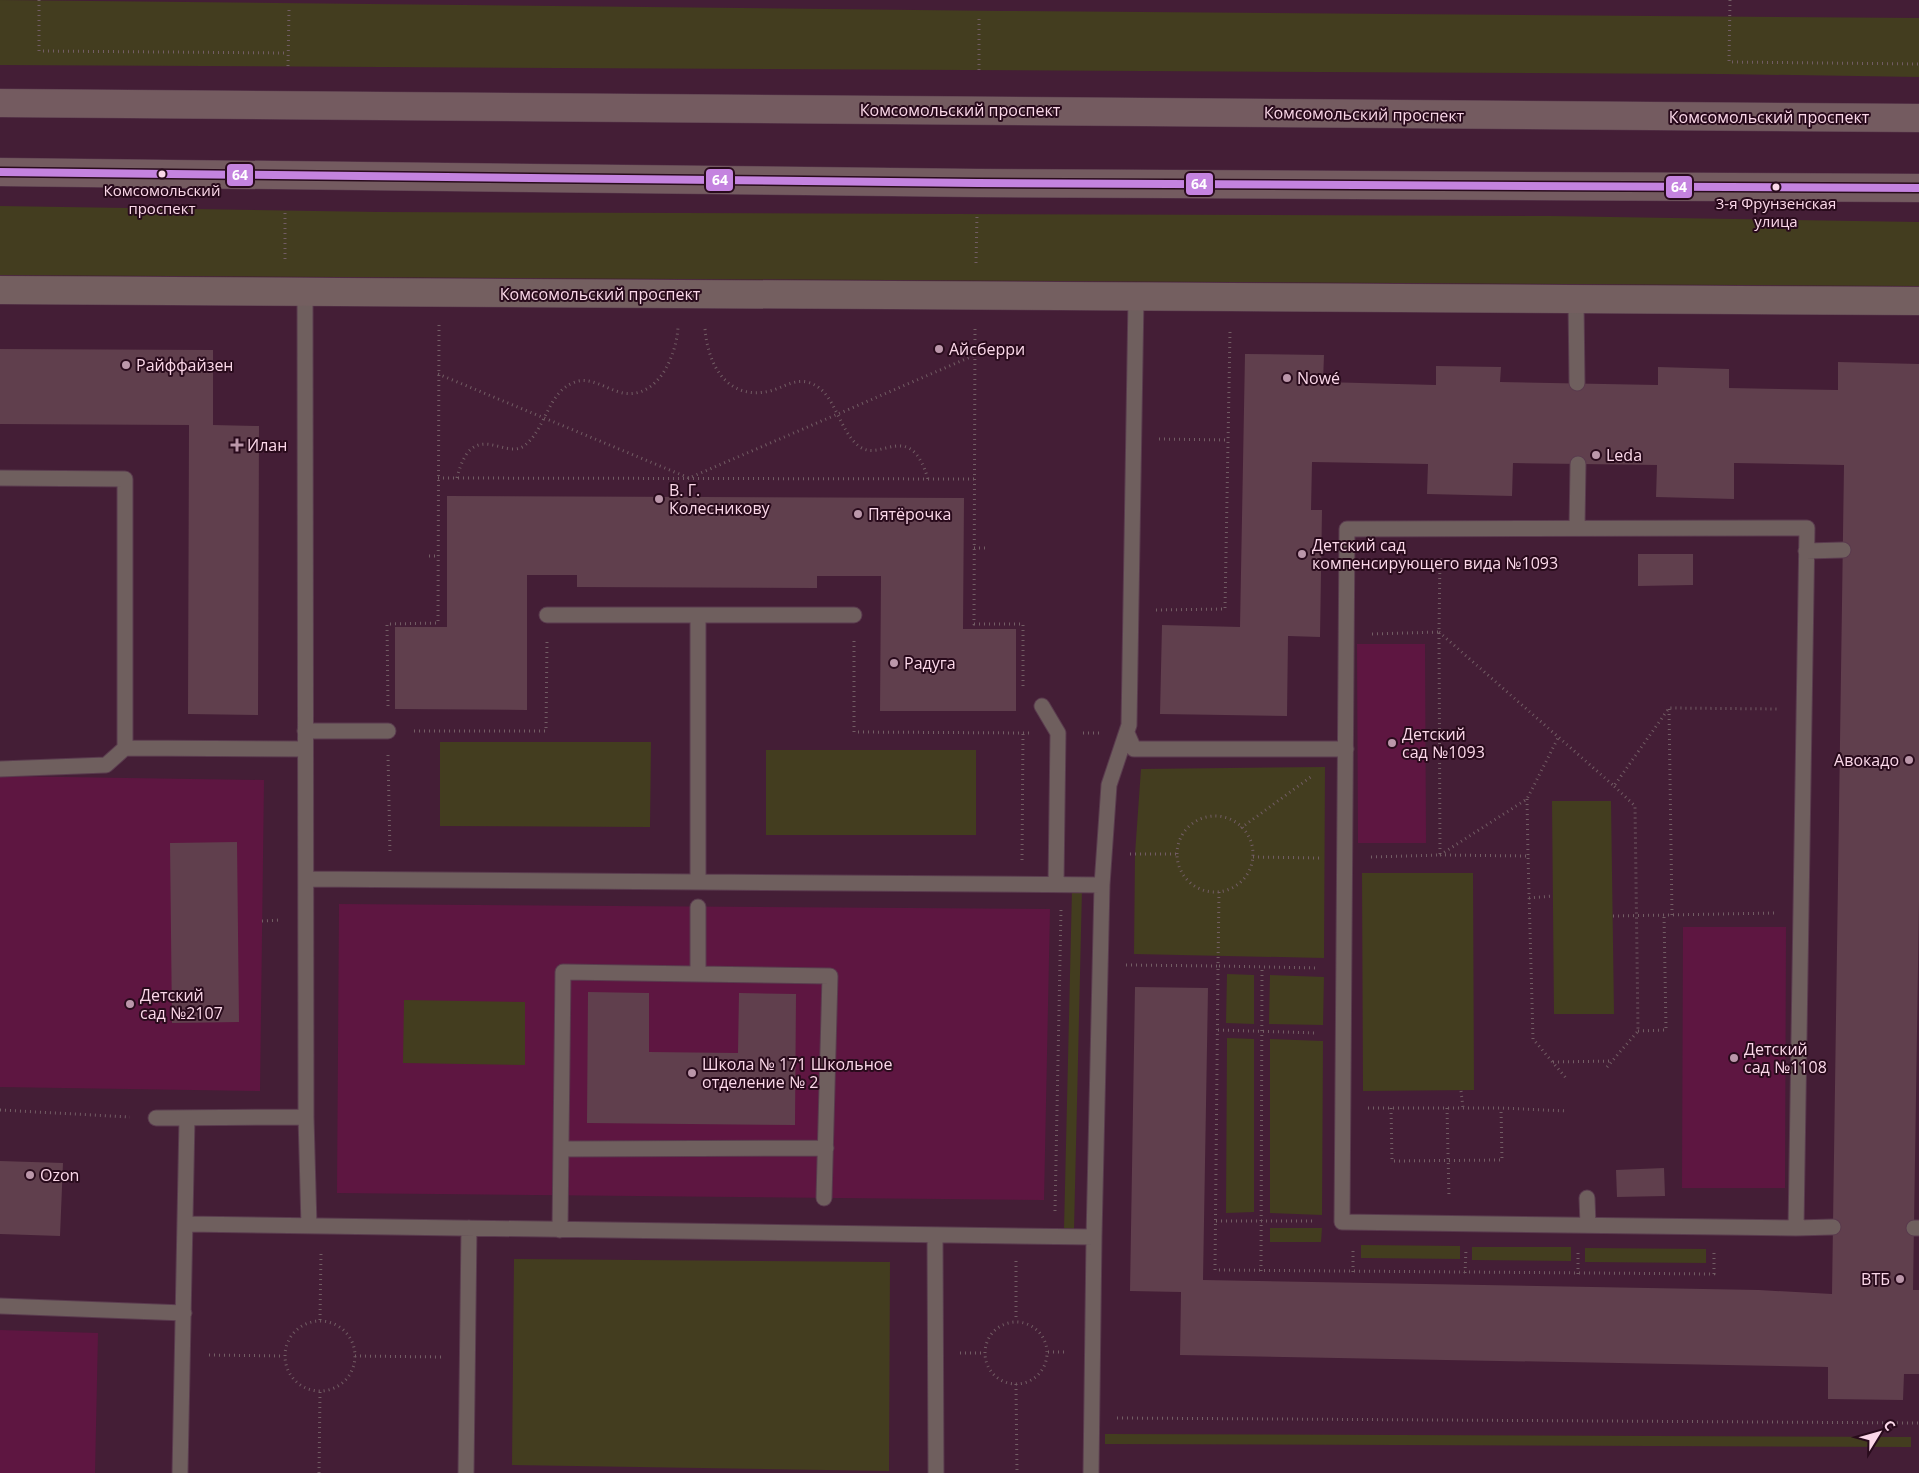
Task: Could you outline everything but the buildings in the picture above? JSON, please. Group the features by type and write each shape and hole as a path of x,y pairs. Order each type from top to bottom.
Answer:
{"main road":[{"name":"Комсомольский проспект","path":"0,103 1919,118"},
{"path":"0,172 977,183 1919,188"}],"street":[{"name":"Комсомольский проспект","path":"0,290 1919,301"}],"lane":[{"path":"305,292 306,1117 315,1226"},
{"path":"1091,1473 1102,885 1109,785 1129,725 1136,297"},
{"path":"1576,300 1578,383"},
{"path":"1577,528 1578,464"},
{"path":"0,478 125,478 125,748"},
{"path":"1796,1228 1807,528 1347,528 1342,1222 1796,1228 1833,1227"},
{"path":"1806,550 1843,550"},
{"path":"547,614 854,615"},
{"path":"698,615 698,882"},
{"path":"1042,706 1058,733 1059,884"},
{"path":"305,731 388,731"},
{"path":"1126,733 1134,749 1346,749"},
{"path":"0,769 106,765 125,748 305,749"},
{"path":"306,879 1102,885"},
{"path":"698,907 698,974"},
{"path":"560,1230 563,972 830,976 824,1198"},
{"path":"156,1118 306,1117"},
{"path":"180,1473 187,1118"},
{"path":"561,1149 826,1148"},
{"path":"1587,1198 1588,1225"},
{"path":"186,1224 935,1237 1094,1237"},
{"path":"466,1473 469,1228"},
{"path":"935,1237 936,1473"},
{"path":"0,1306 184,1312"}],"path":[{"path":"39,0 39,51 288,53"},
{"path":"1730,0 1729,62 1919,64"},
{"path":"288,66 289,10"},
{"path":"979,19 979,70"},
{"path":"284,268 285,210"},
{"path":"976,270 977,214"},
{"path":"390,880 387,624 438,623 438,324"},
{"path":"457,478 469,452 477,446 491,443 515,449 523,447 538,430 562,387 578,381 595,383 625,393 641,391 656,383 673,354 678,328"},
{"path":"705,328 709,354 726,383 742,392 758,394 788,383 805,381 821,388 845,430 861,448 869,450 900,445 907,448 919,459 928,479"},
{"path":"975,329 974,624 1023,624 1023,688"},
{"path":"1131,610 1225,609 1230,332"},
{"path":"438,374 689,478 975,354"},
{"path":"1134,438 1228,440"},
{"path":"438,478 975,479"},
{"path":"1440,528 1440,855"},
{"path":"974,548 989,548"},
{"path":"429,556 438,556"},
{"path":"388,731 546,731 547,614"},
{"path":"854,615 854,732 1126,733"},
{"path":"1346,635 1439,632 1635,806 1638,1031 1607,1067"},
{"path":"1669,708 1804,709"},
{"path":"1614,786 1669,708"},
{"path":"1669,708 1672,914"},
{"path":"1022,884 1023,733"},
{"path":"1558,738 1527,798 1532,1039 1566,1078"},
{"path":"1242,828 1346,749"},
{"path":"1440,855 1527,798"},
{"path":"1219,816 1231,820 1242,828 1252,846 1253,857 1249,870 1242,880 1231,888 1219,892 1206,891 1194,886 1185,878 1179,866 1177,854 1182,836 1195,822 1206,817 1219,816"},
{"path":"1104,854 1177,854"},
{"path":"1253,857 1528,856"},
{"path":"1054,1236 1059,884"},
{"path":"1219,892 1218,966 1344,969"},
{"path":"1529,898 1553,896"},
{"path":"1613,916 1801,913"},
{"path":"1638,1031 1666,1030 1664,915"},
{"path":"1261,1271 1263,1220 1262,967"},
{"path":"1218,1030 1343,1033"},
{"path":"1553,1062 1612,1061"},
{"path":"1461,1091 1462,1108"},
{"path":"1342,1108 1500,1108 1567,1111"},
{"path":"1391,1108 1392,1161 1502,1160 1500,1108"},
{"path":"1447,1108 1449,1223"},
{"path":"0,1110 156,1118"},
{"path":"1216,1221 1342,1222"},
{"path":"315,1226 320,1320"},
{"path":"1016,1236 1016,1321"},
{"path":"320,1320 338,1325 351,1338 355,1356 351,1374 338,1387 320,1392 302,1388 289,1374 284,1356 289,1338 301,1325 320,1320"},
{"path":"1016,1321 1032,1325 1044,1337 1048,1352 1044,1368 1032,1380 1016,1384 1001,1380 989,1368 985,1352 989,1337 1001,1325 1016,1321"},
{"path":"183,1355 284,1356"},
{"path":"355,1356 467,1357"},
{"path":"1016,1384 1017,1473"},
{"path":"319,1473 320,1392"},
{"path":"1092,1418 1919,1423"}],"shaded area":[{"path":"0,0 1004,11 1919,18 1919,77 1722,74 0,65"},
{"path":"0,206 378,212 1551,216 1919,222 1919,286 0,275"},
{"name":"Детский сад №1093","path":"1357,644 1425,644 1426,843 1358,843"},
{"path":"440,742 651,742 650,827 440,826"},
{"path":"766,750 976,750 976,835 766,835"},
{"path":"1325,767 1324,958 1134,954 1135,854 1141,769"},
{"name":"Детский сад №2107","path":"0,776 264,780 260,1091 0,1087"},
{"path":"1552,801 1611,801 1614,1014 1554,1014"},
{"path":"1362,873 1473,873 1474,1090 1363,1091"},
{"path":"1072,889 1082,889 1074,1230 1064,1230"},
{"name":"Школа № 171 Школьное отделение № 2","path":"339,904 1050,909 1044,1200 337,1193"},
{"name":"Детский сад №1108","path":"1683,927 1786,927 1785,1188 1682,1188"},
{"path":"1227,974 1254,975 1254,1024 1226,1023"},
{"path":"1270,975 1324,977 1323,1025 1269,1024"},
{"path":"404,1000 525,1002 525,1065 403,1063"},
{"path":"1227,1038 1254,1039 1254,1212 1226,1213"},
{"path":"1270,1039 1323,1041 1322,1215 1270,1213"},
{"path":"1270,1228 1322,1228 1321,1242 1270,1242"},
{"path":"1361,1245 1460,1246 1460,1259 1361,1258"},
{"path":"1472,1247 1571,1247 1571,1261 1472,1260"},
{"path":"1585,1248 1706,1249 1706,1263 1585,1262"},
{"path":"514,1259 890,1262 889,1471 512,1465"},
{"path":"0,1330 98,1333 95,1473 0,1473"},
{"path":"1105,1434 1911,1437 1911,1447 1105,1444"}],"transit line":[{"name":"64","path":"0,172 977,183 1919,188"}],"place":[{"name":"Комсомольский проспект","path":"162,174"},
{"name":"3-я Фрунзенская улица","path":"1776,187"},
{"name":"Айсберри","path":"939,349"},
{"name":"Райффайзен","path":"126,365"},
{"name":"Nowé","path":"1287,378"},
{"name":"Илан","path":"237,445"},
{"name":"Leda","path":"1596,455"},
{"name":"В. Г. Колесникову","path":"659,499"},
{"name":"Пятёрочка","path":"858,514"},
{"name":"Детский сад компенсирующего вида №1093","path":"1302,554"},
{"name":"Радуга","path":"894,663"},
{"name":"Детский сад №1093","path":"1392,743"},
{"name":"Авокадо","path":"1909,760"},
{"name":"Детский сад №2107","path":"130,1004"},
{"name":"Детский сад №1108","path":"1734,1058"},
{"name":"Школа № 171 Школьное отделение № 2","path":"692,1073"},
{"name":"Ozon","path":"30,1175"},
{"name":"ВТБ","path":"1900,1279"}]}
